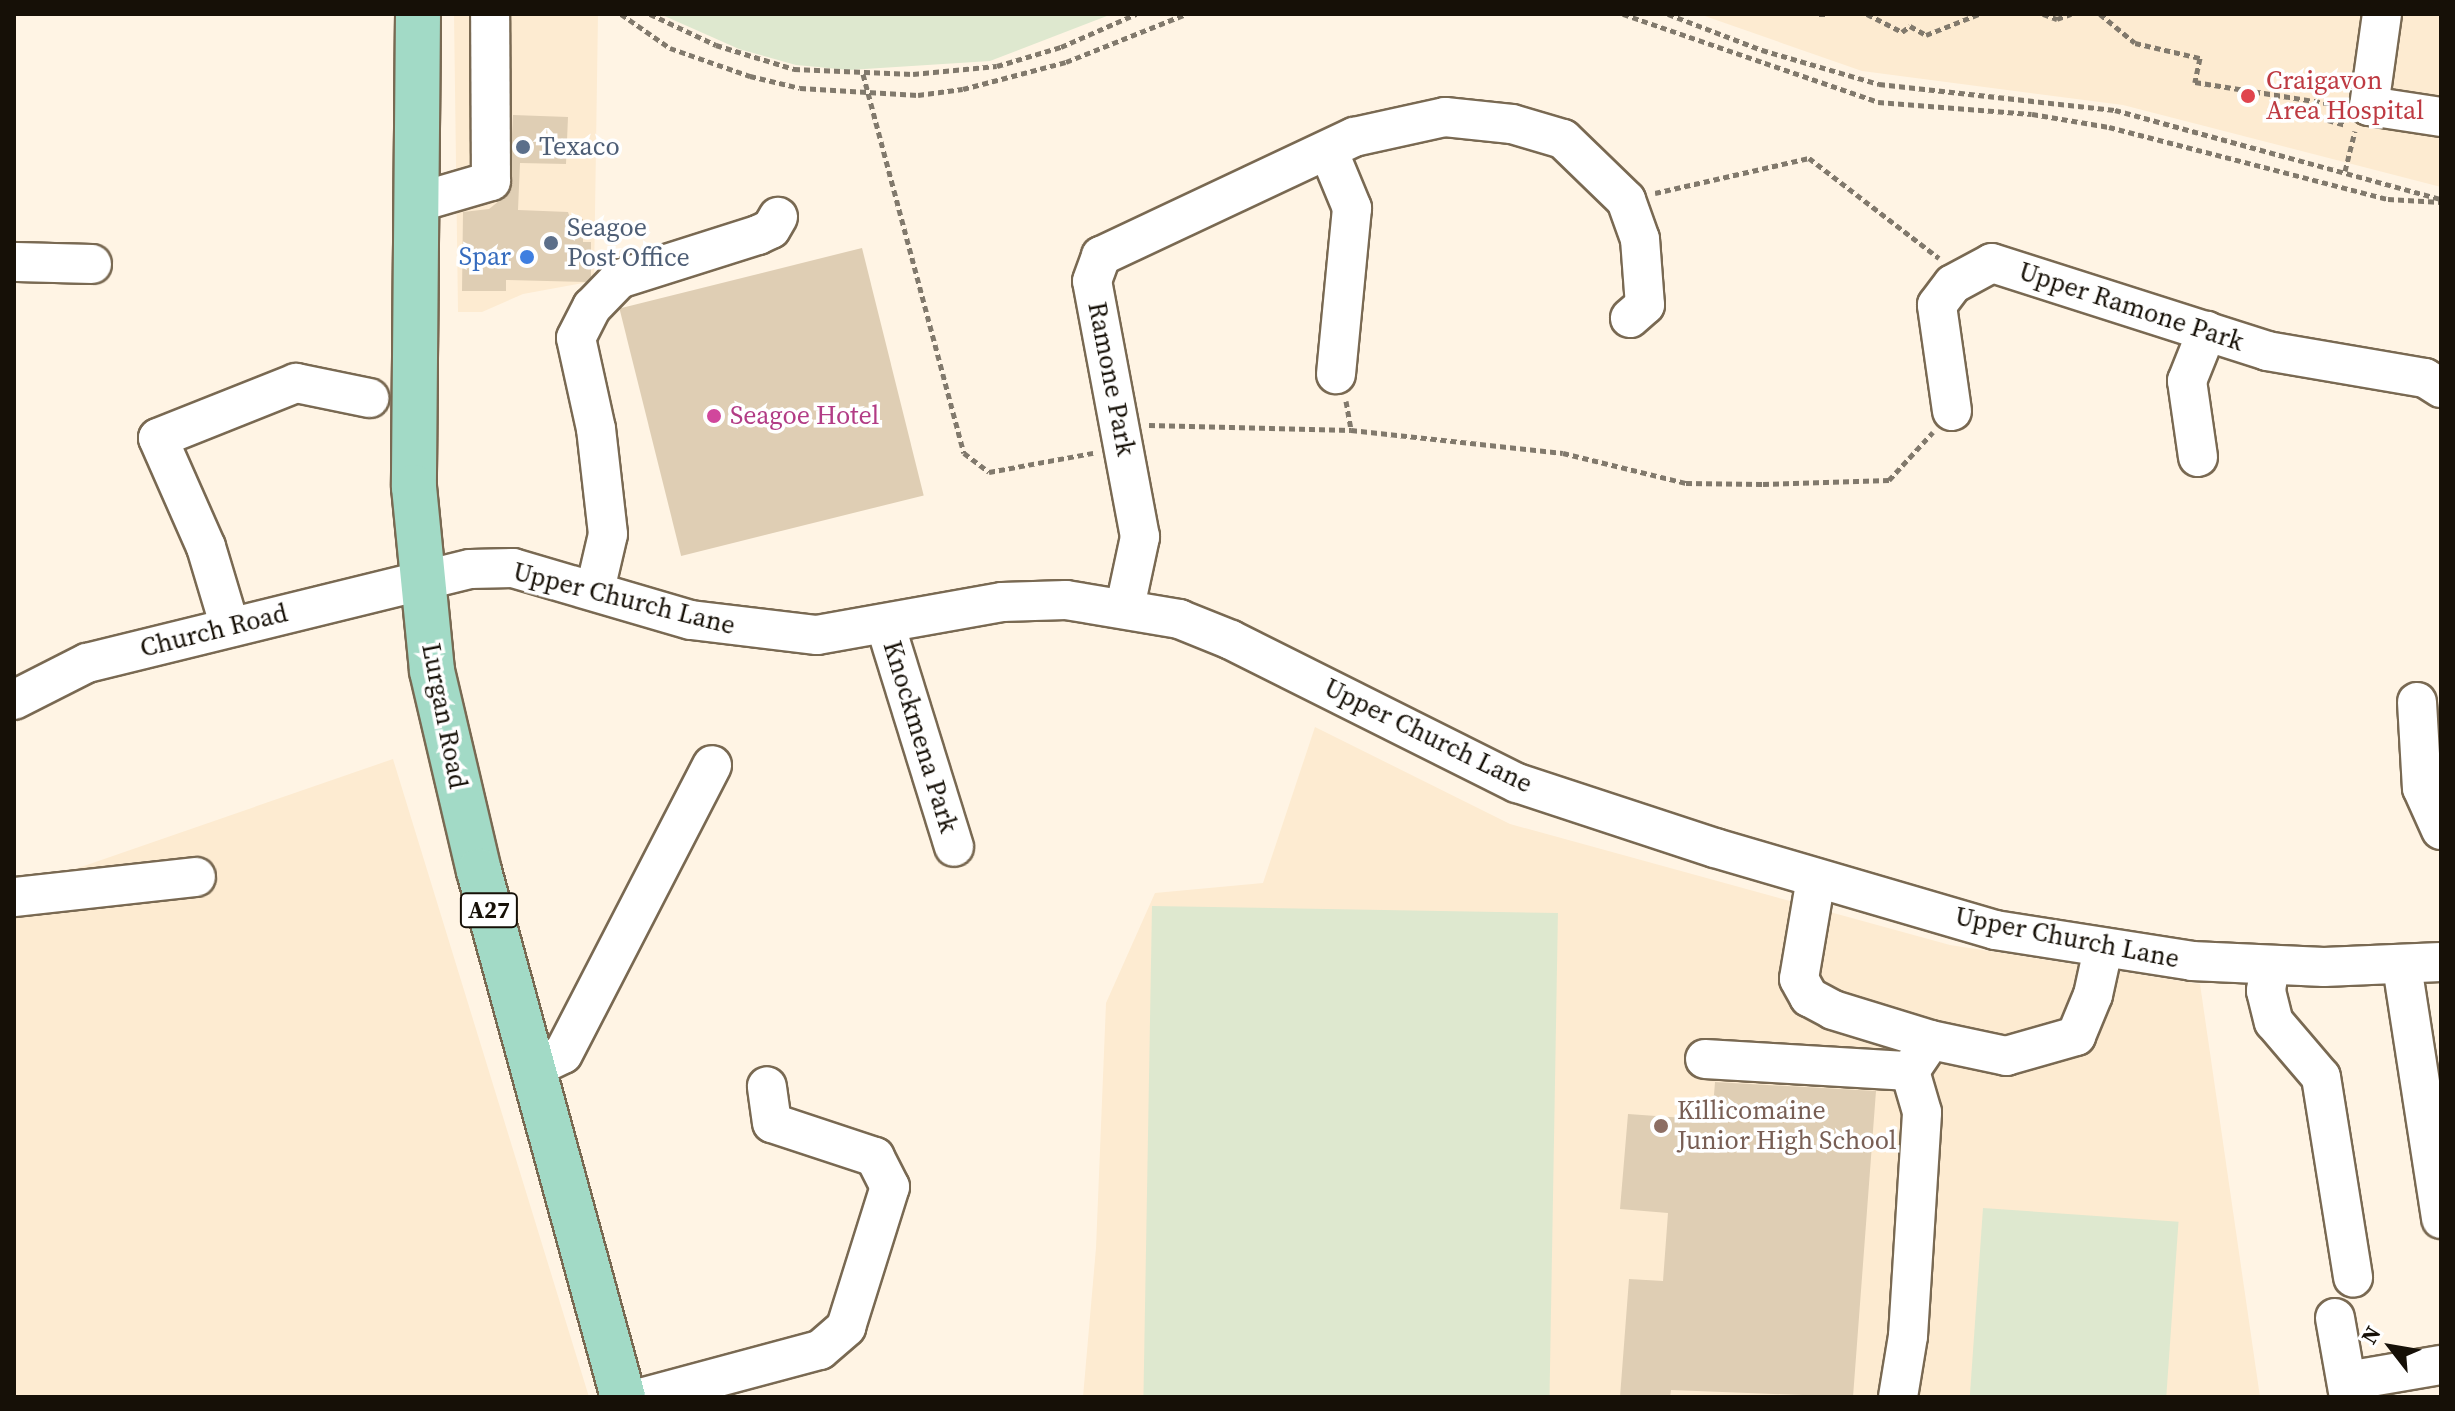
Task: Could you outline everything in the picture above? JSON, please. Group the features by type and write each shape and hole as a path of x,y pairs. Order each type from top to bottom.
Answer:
{"main road":[{"name":"Lurgan Road","path":"418,14 414,461 420,579 445,741 623,1397"}],"street":[{"path":"416,203 491,181 490,14"},
{"path":"2382,14 2369,106 2441,117"},
{"name":"Ramone Park","path":"1125,607 1140,537 1092,281 1101,256 1354,137 1445,117 1512,124 1563,139 1626,200 1640,239 1645,305 1630,318"},
{"path":"1328,150 1352,208 1336,374"},
{"path":"595,590 608,534 596,429 576,338 592,307 619,279 758,235 771,229 778,217"},
{"path":"14,262 92,264"},
{"name":"Upper Ramone Park","path":"1952,411 1937,305 1953,284 1992,263 2267,351 2439,383"},
{"path":"2198,457 2187,381 2207,331"},
{"path":"230,627 206,547 158,438 296,383 369,398"},
{"name":"Upper Church Lane","path":"420,579 470,569 513,568 691,620 754,631 817,635 886,627 1002,602 1066,600 1125,607 1179,619 1231,640 1517,783 1816,878 1995,930 2103,949 2270,965 2402,966 2441,962"},
{"name":"Church Road","path":"14,700 87,663 420,579"},
{"name":"Knockmena Park","path":"886,627 954,847"},
{"path":"2417,702 2422,788 2441,830"},
{"path":"532,1069 563,1054 712,765"},
{"path":"14,897 196,877"},
{"path":"1816,878 1799,979 1809,997 1833,1010 1931,1040 2006,1056 2076,1036 2093,995 2103,949"},
{"path":"2270,965 2266,991 2274,1022 2321,1077 2328,1180 2353,1277"},
{"path":"2402,966 2441,1219"},
{"path":"1910,1071 1931,1040"},
{"path":"1705,1059 1910,1071"},
{"path":"1898,1397 1908,1336 1922,1112 1910,1071"},
{"path":"644,1397 820,1350 846,1327 890,1187 875,1157 772,1123 767,1086"},
{"path":"2335,1318 2348,1389 2441,1365"}],"path":[{"path":"621,14 670,48 706,63 800,88 918,95 1004,80 1123,42 1186,14"},
{"path":"650,14 759,60 794,69 863,74 997,66 1061,47 1136,14"},
{"path":"1623,14 1878,102 2032,114 2109,127 2388,199 2441,200"},
{"path":"1668,14 1762,50 1879,84 2115,110 2345,171 2441,200"},
{"path":"1867,14 1902,32 1910,26 1926,35 1979,14"},
{"path":"2043,14 2057,19 2071,14"},
{"path":"2100,14 2135,43 2200,58 2195,82 2332,104 2328,120 2355,128 2345,171"},
{"path":"863,74 956,431 970,462 982,470 1001,472 1122,436 1351,430 1563,453 1686,483 1874,483 1900,470 1952,411"},
{"path":"1626,200 1809,158 1966,277"}],"shaded area":[{"path":"454,14 598,14 594,281 523,294 482,312 458,312"},
{"name":"Craigavon Area Hospital","path":"1699,14 2441,14 2441,187 2123,105 1862,71"},
{"name":"Killicomaine Junior High School","path":"1315,727 1510,824 1950,945 2200,984 2260,1397 1083,1397 1096,1248 1106,1003 1155,893 1263,883"},
{"path":"393,759 589,1397 14,1397 14,878 29,885"}],"green space":[{"path":"660,14 1112,14 990,61 849,70 796,65 739,49"},
{"path":"1152,906 1558,913 1549,1397 1143,1397"},
{"path":"1983,1208 2179,1222 2166,1397 1970,1397"}],"building":[{"name":"Spar","path":"513,115 568,117 566,164 520,163 518,210 568,212 570,218 583,219 583,242 591,242 591,277 586,282 506,280 506,291 462,291 463,212 489,209 509,193"},
{"path":"862,248 924,495 681,556 619,308"},
{"path":"1715,1082 1876,1091 1853,1397 1671,1390 1670,1397 1620,1397 1629,1279 1663,1281 1668,1213 1620,1209 1628,1114 1712,1120"}],"place":[{"name":"Craigavon Area Hospital","path":"2248,96"},
{"name":"Texaco","path":"523,147"},
{"name":"Seagoe Post Office","path":"551,243"},
{"name":"Spar","path":"527,257"},
{"name":"Seagoe Hotel","path":"714,416"},
{"name":"Killicomaine Junior High School","path":"1661,1126"}]}
